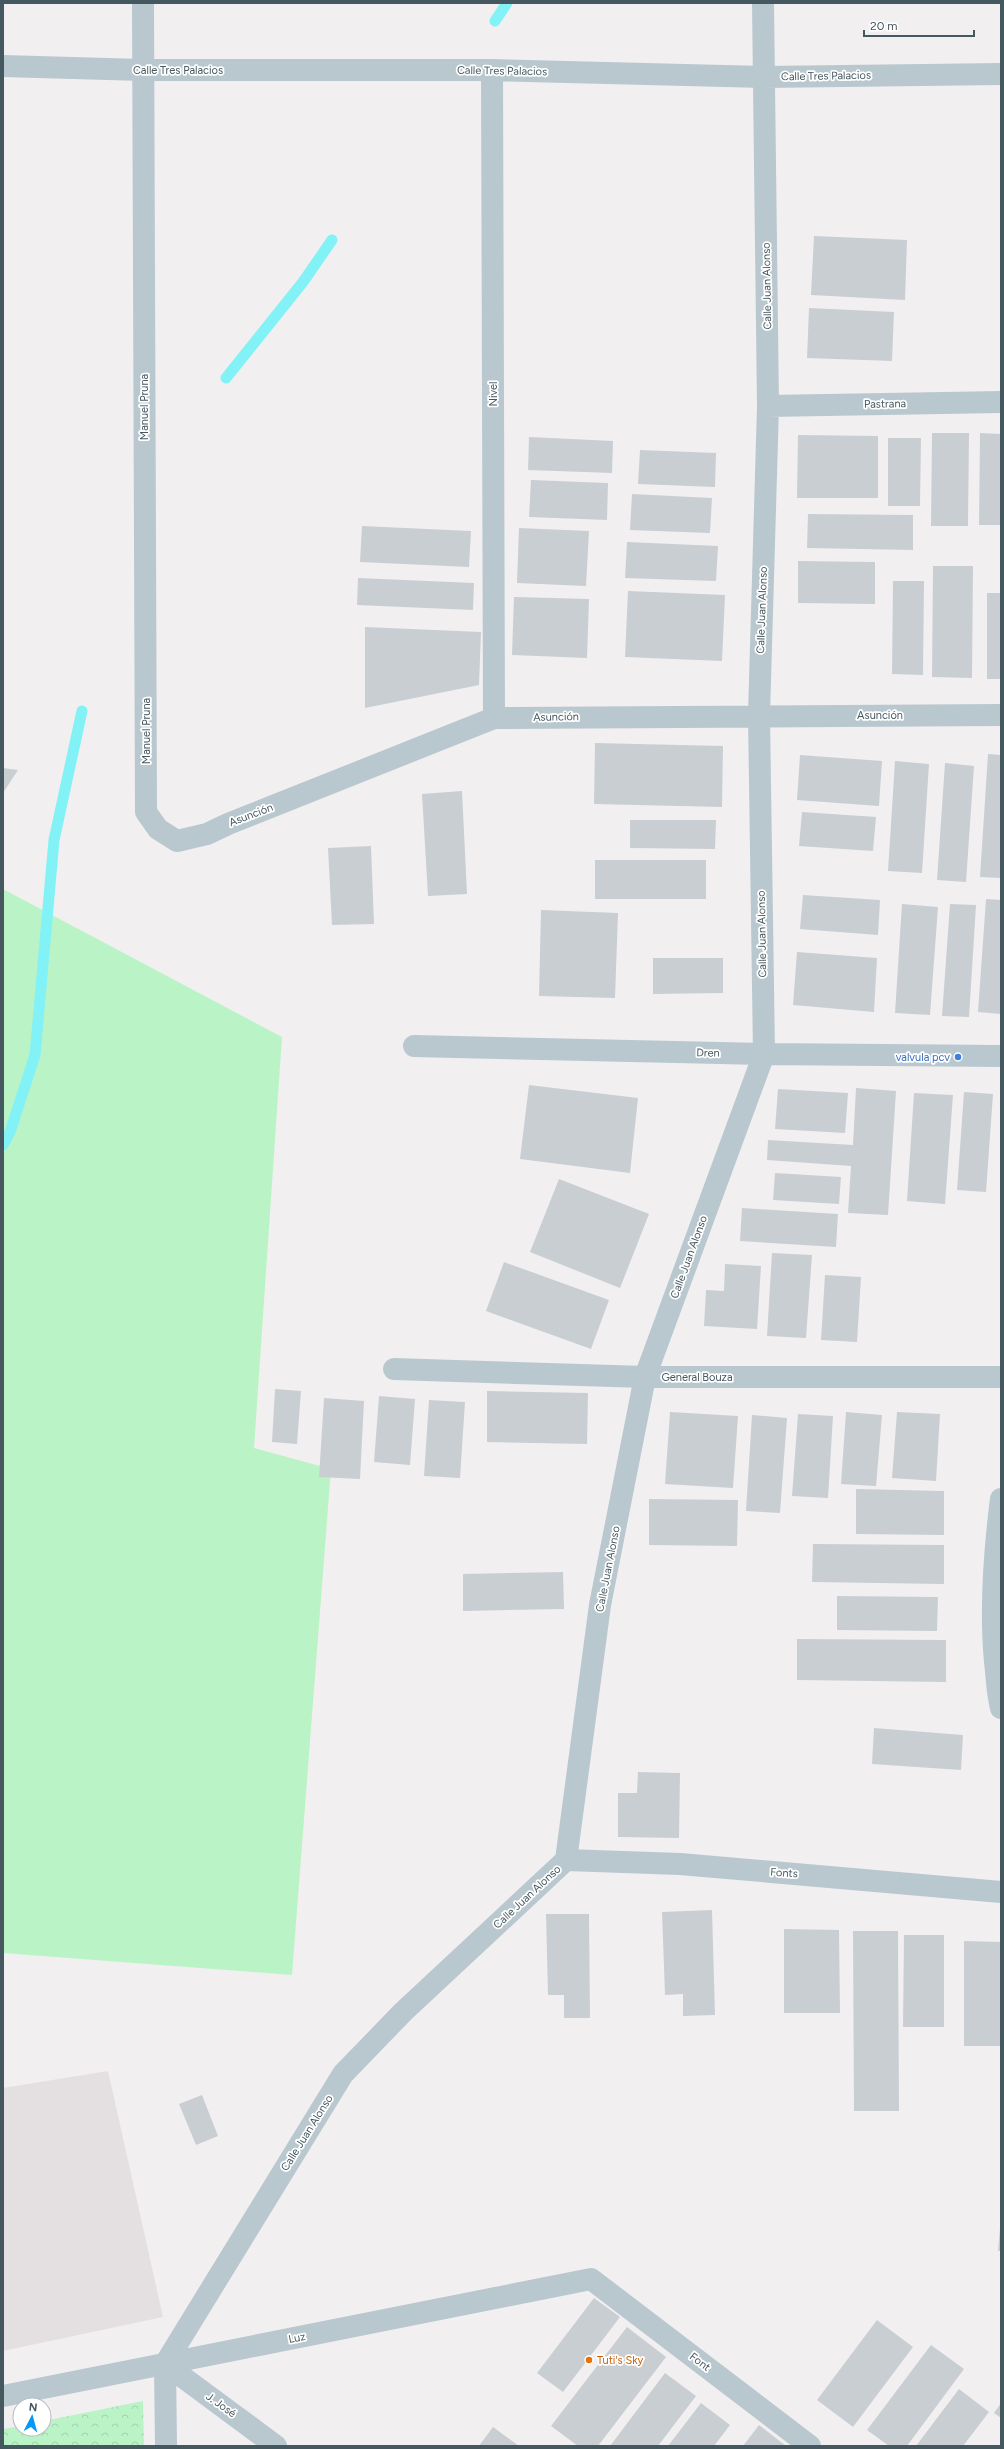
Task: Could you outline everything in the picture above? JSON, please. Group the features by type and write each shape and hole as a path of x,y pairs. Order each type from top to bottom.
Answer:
{"street":[{"name":"Manuel Pruna","path":"143,3 142,70 146,812"},
{"name":"Calle Juan Alonso","path":"165,2364 343,2074 403,2012 566,1860 600,1605 645,1377 764,1054 759,715 768,406 763,3"},
{"name":"Calle Tres Palacios","path":"3,66 142,70 492,70 764,77 1001,74"},
{"name":"Nivel","path":"492,70 494,718"},
{"name":"Pastrana","path":"768,406 1001,402"},
{"name":"Asunción","path":"146,812 158,829 177,841 207,834 228,824 494,718 759,715 1001,715"},
{"name":"Dren","path":"414,1046 764,1054 1001,1056"},
{"name":"General Bouza","path":"394,1369 645,1377 1001,1377"},
{"path":"1001,1499 993,1583 992,1626 996,1687 1001,1708"},
{"name":"Fonts","path":"566,1860 680,1864 1001,1892"},
{"name":"Luz","path":"3,2396 591,2279"},
{"name":"Font","path":"591,2279 810,2446"},
{"path":"165,2364 166,2446"},
{"name":"J. José","path":"165,2364 276,2446"}],"shaded area":[{"path":"108,2071 163,2317 3,2351 3,2088"}],"green space":[{"path":"3,889 282,1037 254,1448 331,1469 292,1975 3,1953"},
{"path":"143,2401 144,2446 3,2446 3,2429 12,2427 12,2437 52,2437 52,2419"}],"building":[{"path":"814,236 907,240 905,300 811,295"},
{"path":"809,308 894,312 892,361 807,358"},
{"path":"932,433 969,433 968,526 931,526"},
{"path":"980,433 1001,434 1001,525 979,525"},
{"path":"798,435 878,436 878,498 797,498"},
{"path":"529,437 613,441 612,473 528,470"},
{"path":"888,438 921,438 920,506 888,506"},
{"path":"640,450 716,453 715,487 638,484"},
{"path":"531,480 608,483 607,520 529,517"},
{"path":"632,494 712,498 710,533 630,530"},
{"path":"808,514 913,515 913,550 807,548"},
{"path":"362,526 471,531 469,567 360,562"},
{"path":"519,528 589,531 586,586 517,583"},
{"path":"627,542 718,546 716,581 625,578"},
{"path":"798,561 875,562 875,604 798,603"},
{"path":"933,566 973,566 972,678 932,677"},
{"path":"358,578 474,583 473,610 357,605"},
{"path":"893,581 924,581 923,675 892,674"},
{"path":"628,591 725,595 722,661 625,657"},
{"path":"987,593 1001,593 1001,679 987,679"},
{"path":"514,597 589,599 587,658 512,655"},
{"path":"365,627 481,632 479,685 365,708"},
{"path":"595,743 723,746 722,807 594,804"},
{"path":"988,754 1001,755 1001,878 980,877"},
{"path":"800,755 882,761 879,806 797,800"},
{"path":"895,761 929,764 922,873 888,871"},
{"path":"945,763 974,766 966,882 937,880"},
{"path":"3,768 18,770 3,793"},
{"path":"462,791 467,894 428,896 422,794"},
{"path":"802,812 876,817 873,851 799,846"},
{"path":"630,820 716,820 715,849 630,848"},
{"path":"371,846 374,924 332,925 328,848"},
{"path":"595,860 706,860 706,899 595,899"},
{"path":"803,895 880,900 878,935 800,929"},
{"path":"986,899 1001,900 1001,1014 978,1012"},
{"path":"902,904 938,907 930,1015 895,1013"},
{"path":"950,904 976,905 969,1017 942,1016"},
{"path":"541,910 618,913 615,998 539,996"},
{"path":"797,952 877,958 874,1012 793,1005"},
{"path":"653,958 723,958 723,993 653,994"},
{"path":"529,1085 638,1098 630,1173 520,1159"},
{"path":"856,1088 896,1091 888,1215 848,1213 851,1166 767,1160 768,1140 853,1145"},
{"path":"778,1089 848,1093 845,1133 775,1129"},
{"path":"964,1092 993,1094 986,1192 957,1190"},
{"path":"914,1093 953,1095 945,1204 907,1201"},
{"path":"775,1173 841,1177 839,1204 773,1200"},
{"path":"559,1179 649,1214 620,1288 530,1252"},
{"path":"742,1208 838,1214 836,1247 740,1241"},
{"path":"772,1253 812,1255 806,1338 767,1336"},
{"path":"504,1262 609,1300 591,1349 486,1311"},
{"path":"725,1264 761,1266 757,1329 704,1326 706,1290 724,1291"},
{"path":"825,1275 861,1277 857,1342 821,1340"},
{"path":"275,1389 301,1391 297,1444 272,1442"},
{"path":"487,1391 588,1393 587,1444 487,1442"},
{"path":"379,1396 415,1399 410,1465 374,1462"},
{"path":"324,1398 364,1401 360,1479 319,1477"},
{"path":"429,1400 465,1402 460,1478 424,1476"},
{"path":"670,1412 738,1416 733,1488 665,1484"},
{"path":"846,1412 882,1415 876,1486 841,1484"},
{"path":"897,1412 940,1414 936,1481 892,1478"},
{"path":"798,1414 833,1416 828,1498 792,1496"},
{"path":"752,1415 787,1418 780,1513 746,1511"},
{"path":"856,1489 944,1491 944,1535 856,1534"},
{"path":"649,1499 738,1500 737,1546 649,1545"},
{"path":"813,1544 944,1545 944,1584 812,1582"},
{"path":"563,1572 564,1609 463,1611 463,1574"},
{"path":"837,1596 938,1597 937,1631 837,1630"},
{"path":"797,1639 946,1640 946,1682 797,1680"},
{"path":"874,1728 963,1735 961,1770 872,1764"},
{"path":"638,1772 680,1773 679,1838 618,1837 618,1793 637,1793"},
{"path":"712,1910 715,2015 683,2016 683,1994 665,1995 662,1912"},
{"path":"546,1914 589,1914 590,2018 564,2018 564,1995 548,1995"},
{"path":"784,1929 839,1930 840,2013 784,2013"},
{"path":"853,1931 898,1931 899,2111 854,2111"},
{"path":"904,1935 944,1935 944,2027 903,2027"},
{"path":"964,1941 1001,1942 1001,2046 964,2046"},
{"path":"202,2095 218,2136 196,2145 179,2104"},
{"path":"1000,2228 1001,2251 998,2251"},
{"path":"594,2298 620,2317 563,2392 537,2373"},
{"path":"877,2320 913,2347 853,2427 817,2400"},
{"path":"627,2327 666,2357 598,2446 578,2446 551,2426"},
{"path":"931,2345 964,2369 907,2446 889,2446 867,2430"},
{"path":"665,2373 696,2396 658,2446 610,2446"},
{"path":"959,2389 989,2412 963,2446 916,2446"},
{"path":"701,2403 730,2425 714,2446 668,2446"},
{"path":"1001,2403 1001,2418 994,2413"},
{"path":"759,2425 786,2446 743,2446"},
{"path":"493,2427 519,2446 479,2446"}],"waterway":[{"path":"495,21 507,3"},
{"path":"226,378 303,282 332,240"},
{"path":"3,1145 10,1132 35,1055 54,840 82,711"}],"place":[{"name":"valvula pcv","path":"958,1057"},
{"name":"Tuti's Sky","path":"589,2360"}]}
